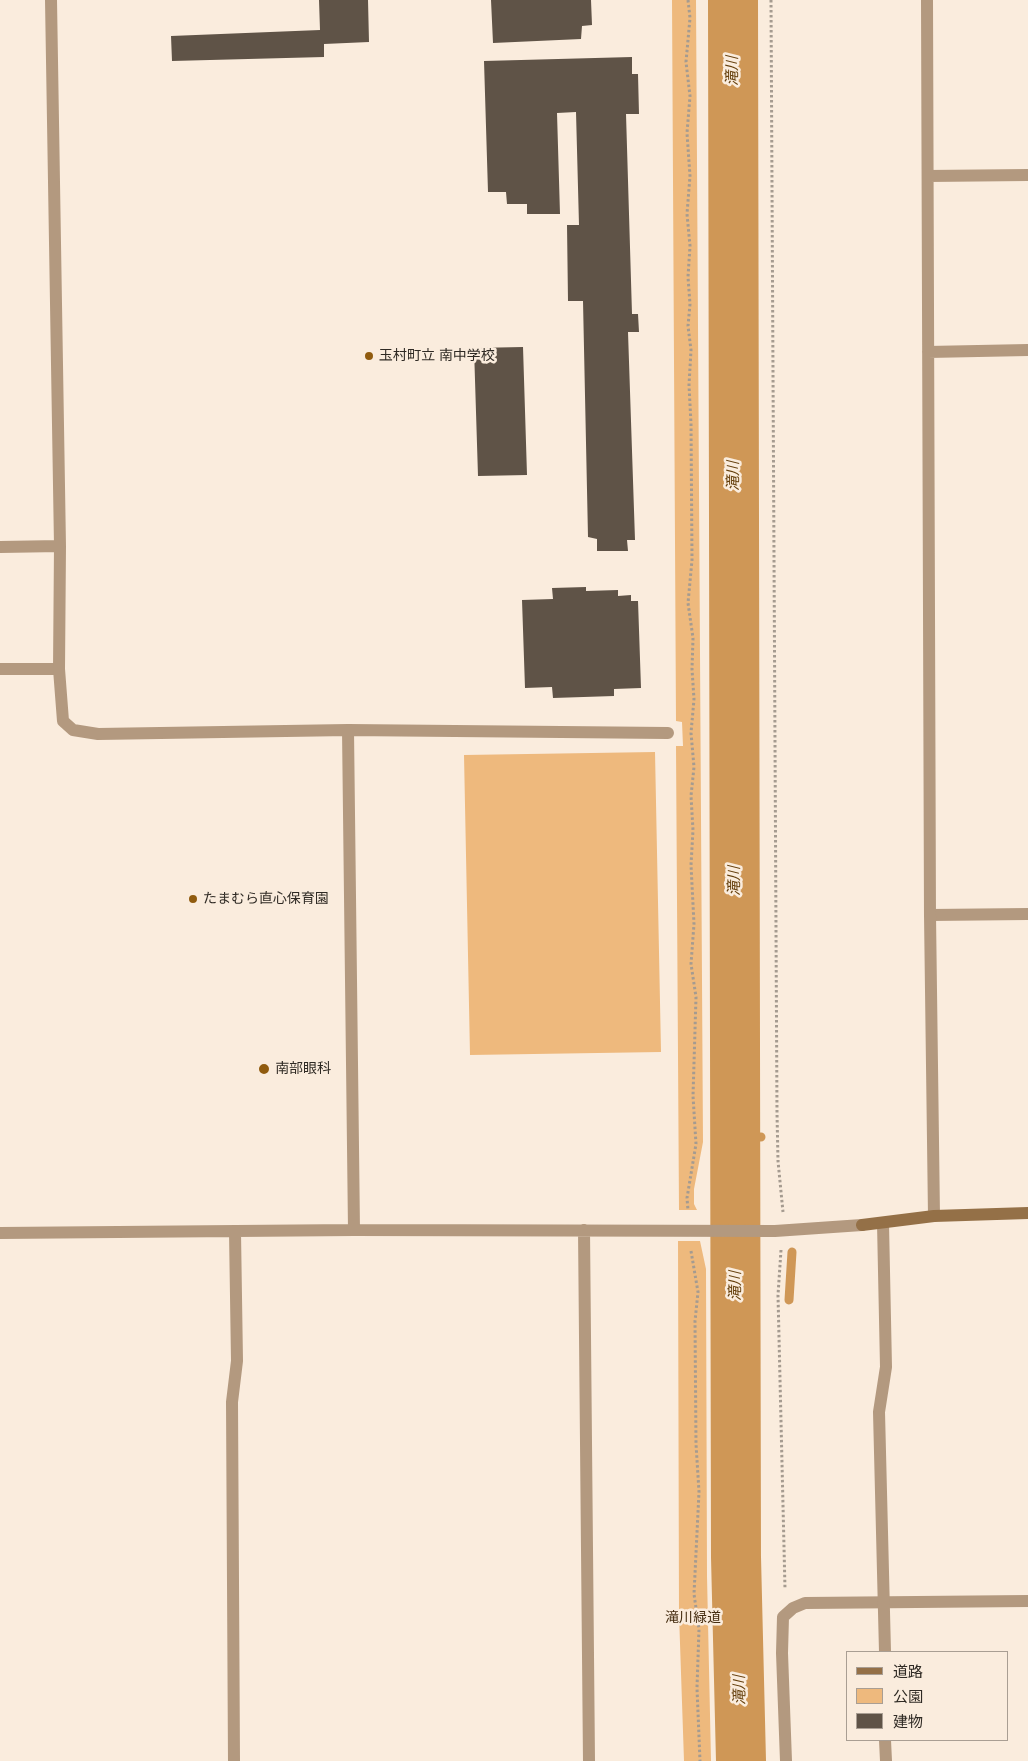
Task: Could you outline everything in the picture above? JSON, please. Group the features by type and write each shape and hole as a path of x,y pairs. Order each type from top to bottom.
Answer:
{"street":[{"path":"51,0 60,546 58,669 63,721 73,730 98,734 348,730 668,733"},
{"path":"927,0 930,915 934,1216"},
{"path":"928,176 1028,175"},
{"path":"928,352 1028,350"},
{"path":"0,547 60,546"},
{"path":"0,669 58,669"},
{"path":"348,730 354,1230"},
{"path":"930,915 1028,914"},
{"path":"0,1233 354,1230 775,1231 862,1225 934,1216 1028,1213"},
{"path":"883,1223 886,1367 879,1412 884,1651"},
{"path":"584,1230 590,1761"},
{"path":"234,1761 232,1402 237,1361 235,1232"},
{"path":"786,1761 782,1653 783,1617 793,1608 806,1603 1028,1601"},
{"path":"885,1741 886,1761"}],"path":[{"path":"688,0 690,18 686,62 690,96 687,133 690,176 687,214 690,246 688,277 690,304 688,385 691,424 692,560 688,603 693,638 692,670 694,699 691,734 694,767 691,796 693,830 690,865 694,924 691,964 696,997 693,1096 696,1144 687,1198 689,1214"},
{"path":"771,0 777,1104 778,1161 784,1213"},
{"path":"782,1247 778,1295 785,1590"},
{"path":"691,1250 698,1292 695,1320 696,1444 699,1492 694,1594 699,1629 697,1688 700,1761"}],"green space":[{"path":"672,0 696,0 703,1142 694,1189 694,1204 697,1210 679,1210 676,746 683,746 682,722 676,721"},
{"path":"655,752 661,1052 470,1055 464,755"},
{"name":"滝川緑道","path":"678,1241 700,1241 706,1269 707,1576 711,1761 684,1761 679,1614"}],"building":[{"path":"319,0 368,0 369,42 324,44 324,57 172,61 171,36 320,30"},
{"path":"491,0 591,0 592,25 582,26 581,39 493,43"},
{"path":"632,57 632,74 638,74 639,114 626,114 632,314 638,314 639,332 628,332 635,540 627,540 628,551 597,551 597,539 588,537 583,301 568,301 567,225 579,225 576,112 557,113 560,214 527,214 527,204 507,204 506,192 488,192 484,61"},
{"path":"523,347 527,475 478,476 474,348"},
{"path":"586,587 586,591 618,590 618,596 631,595 631,601 638,601 641,688 614,689 614,696 553,698 552,687 525,688 522,600 553,599 552,588"}],"waterway":[{"name":"滝川","path":"733,0 736,1557 741,1761"},
{"path":"735,1137 761,1137"},
{"path":"789,1300 792,1252"}],"place":[{"name":"玉村町立 南中学校","path":"369,356"},
{"name":"たまむら直心保育園","path":"193,899"},
{"name":"南部眼科","path":"264,1069"}]}
